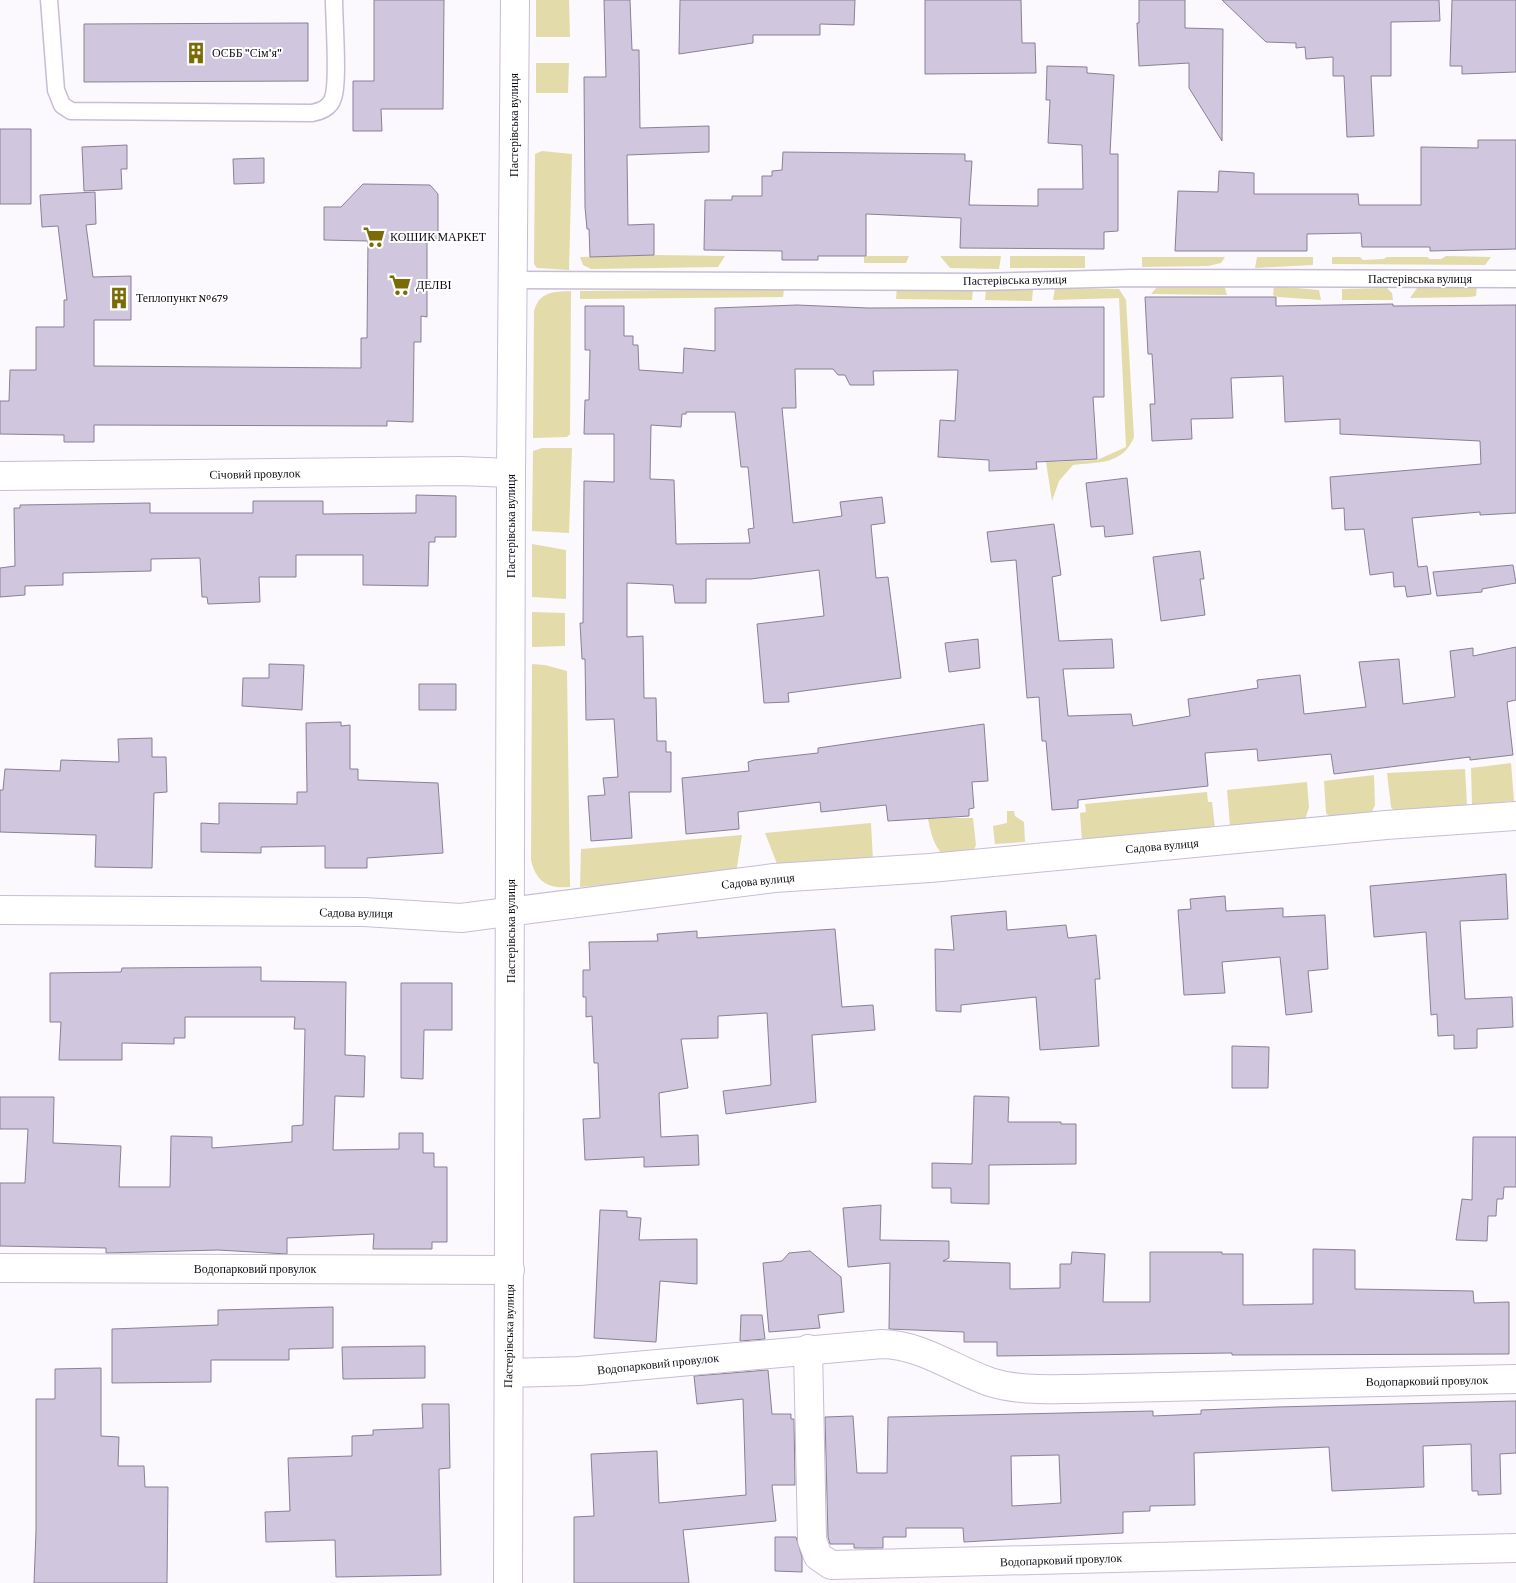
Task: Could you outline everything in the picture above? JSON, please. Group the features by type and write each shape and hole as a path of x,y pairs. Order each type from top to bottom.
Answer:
{"street":[{"name":"Пастерівська вулиця","path":"508,1583 511,472 515,0"},
{"name":"Січовий провулок","path":"0,476 511,472"},
{"name":"Садова вулиця","path":"0,910 364,912 461,918 774,878 930,868 1386,825 1516,816"},
{"name":"Водопарковий провулок","path":"0,1268 510,1270"},
{"name":"Водопарковий провулок","path":"509,1372 579,1371 808,1349 882,1344 903,1345 991,1382 1022,1388 1078,1389 1516,1379"},
{"name":"Водопарковий провулок","path":"808,1349 812,1540 818,1556 831,1565 1516,1548"}],"lane":[{"path":"49,0 56,90 62,105 71,111 312,113 321,111 328,106 335,90 334,0"},
{"name":"Пастерівська вулиця","path":"514,280 980,282 1132,278 1516,279"}],"shaded area":[{"path":"536,0 569,0 570,37 536,37"},
{"path":"536,63 569,63 568,93 536,93"},
{"path":"542,151 572,154 569,270 537,268 534,264 535,154"},
{"path":"725,256 718,267 591,269 583,265 580,257"},
{"path":"909,256 906,263 864,263 864,257"},
{"path":"940,256 1001,256 999,269 950,268"},
{"path":"1010,256 1085,256 1085,268 1010,268"},
{"path":"1446,256 1491,257 1485,265 1332,264 1332,257 1360,257 1363,260 1387,257 1441,259"},
{"path":"1142,257 1225,257 1221,263 1208,266 1142,267"},
{"path":"1257,257 1313,257 1313,265 1255,268"},
{"path":"1477,285 1476,296 1410,298 1417,288"},
{"path":"1158,286 1217,286 1225,288 1227,295 1151,294"},
{"path":"1274,286 1319,290 1321,300 1278,297 1273,295"},
{"path":"897,287 973,289 972,300 896,299"},
{"path":"1055,288 1119,289 1126,300 1134,437 1123,453 1116,457 1100,462 1073,465 1059,481 1052,501 1046,462 1097,460 1126,447 1119,298 1053,300"},
{"path":"1387,288 1392,293 1393,300 1342,300 1342,289"},
{"path":"784,289 783,297 580,299 580,291"},
{"path":"986,289 1033,289 1032,301 985,300"},
{"path":"571,291 570,434 567,437 533,438 534,311 544,296 553,292"},
{"path":"542,448 572,448 569,533 532,531 533,451"},
{"path":"532,544 566,550 566,599 532,597"},
{"path":"532,612 565,613 565,646 532,647"},
{"path":"532,664 545,665 567,671 570,887 555,887 544,882 536,874 531,860"},
{"path":"1511,763 1514,801 1472,805 1471,768"},
{"path":"1465,769 1467,805 1395,812 1391,807 1387,773"},
{"path":"1374,775 1375,805 1371,814 1331,818 1326,813 1324,781"},
{"path":"1307,782 1309,807 1305,820 1230,826 1227,790"},
{"path":"1207,792 1208,802 1212,802 1215,828 1082,841 1080,813 1086,812 1085,804"},
{"path":"1007,811 1014,811 1015,816 1024,822 1025,842 995,844 993,826 1007,823"},
{"path":"973,818 976,845 973,852 943,855 933,838 928,819"},
{"path":"871,823 873,861 779,869 765,833"},
{"path":"742,835 736,873 580,887 581,849"}],"building":[{"path":"374,0 444,0 443,109 381,109 382,131 353,131 353,81 374,81"},
{"path":"604,0 630,0 632,50 639,50 640,128 709,126 709,152 627,155 628,225 654,224 654,255 590,257 589,229 587,229 585,207 584,77 606,77"},
{"path":"680,0 855,0 854,25 820,24 820,35 753,35 753,43 679,54"},
{"path":"925,0 1021,0 1022,43 1035,43 1036,73 925,74"},
{"path":"1139,0 1185,0 1185,28 1223,29 1222,141 1189,88 1189,63 1139,66 1137,23 1139,23"},
{"path":"1222,0 1439,0 1440,21 1391,22 1391,76 1371,76 1374,136 1347,137 1344,76 1333,76 1333,57 1306,59 1305,47 1296,48 1296,43 1266,42"},
{"path":"1452,0 1516,0 1516,72 1462,74 1462,66 1450,66"},
{"name":"ОСББ \"Сім'я\"","path":"308,23 308,81 84,82 84,24"},
{"path":"1047,66 1087,67 1087,73 1114,75 1110,154 1118,154 1118,231 1104,232 1104,249 960,248 961,218 866,214 866,256 818,256 818,260 782,260 782,251 704,250 705,200 732,200 732,196 762,196 762,176 772,176 772,171 782,170 783,152 965,154 965,161 972,161 969,205 1038,206 1038,189 1083,189 1082,145 1048,143 1050,100 1046,100"},
{"path":"0,129 31,129 31,204 0,204"},
{"path":"1478,140 1516,140 1516,249 1430,251 1430,247 1362,247 1361,233 1307,234 1307,251 1175,251 1178,191 1218,192 1219,171 1254,173 1254,194 1358,194 1359,205 1421,205 1421,147 1478,148"},
{"path":"127,145 127,169 121,169 122,189 84,191 82,147"},
{"path":"264,158 264,183 234,184 233,159"},
{"path":"363,184 430,185 438,194 438,239 427,239 427,317 421,316 421,342 414,342 413,422 387,421 387,426 94,425 94,442 64,442 64,435 0,434 0,401 9,401 10,370 36,370 36,327 64,327 64,300 67,300 58,226 42,227 40,195 95,192 96,224 86,225 93,277 131,276 131,320 94,320 94,366 361,368 361,338 367,338 368,241 324,240 324,207 341,207"},
{"path":"1145,297 1276,297 1276,306 1393,304 1393,306 1516,305 1516,513 1480,515 1480,512 1412,518 1418,567 1427,566 1431,594 1407,597 1405,586 1394,587 1393,572 1370,575 1364,529 1345,530 1344,508 1332,509 1330,477 1481,464 1480,441 1340,434 1340,419 1285,422 1283,376 1231,378 1233,418 1191,419 1192,439 1152,441 1150,404 1155,404 1152,354 1148,354"},
{"path":"797,305 868,308 1104,307 1104,397 1093,397 1097,459 1036,462 1037,469 989,471 989,460 938,457 940,420 955,421 958,370 873,371 874,385 850,385 845,375 838,375 833,369 795,369 796,408 782,408 793,523 842,516 840,502 882,497 885,523 871,525 876,578 888,577 901,678 788,693 789,702 764,703 757,624 824,616 819,570 751,579 706,579 706,603 675,603 673,585 627,583 627,637 643,636 644,698 656,698 657,741 666,741 666,752 671,752 671,792 629,792 632,838 591,841 588,796 605,795 603,778 618,777 614,719 586,720 585,659 582,659 580,623 583,623 584,481 614,482 614,434 584,434 585,400 589,400 590,350 585,350 585,306 624,306 624,336 633,336 633,345 638,345 639,370 683,373 684,348 715,351 715,308","holes":["686,412 735,412 741,467 748,467 754,528 748,529 750,543 676,544 674,480 650,479 651,425 681,427 682,414 686,414"]},
{"path":"1127,478 1133,534 1105,537 1104,526 1091,527 1086,483"},
{"path":"416,495 456,496 456,537 435,537 435,542 429,542 428,586 363,585 363,555 296,555 296,577 259,577 260,602 208,604 207,597 202,597 200,558 151,559 151,571 63,573 63,585 25,586 25,595 0,597 0,568 15,566 14,508 20,508 20,505 150,503 150,513 253,513 253,501 323,501 323,514 416,513"},
{"path":"1054,524 1061,575 1052,577 1059,641 1112,639 1114,668 1063,669 1068,716 1131,714 1133,726 1190,716 1188,699 1258,688 1257,680 1300,675 1304,714 1366,707 1359,662 1399,659 1403,704 1455,697 1450,651 1473,648 1473,656 1516,647 1516,700 1507,702 1513,755 1470,760 1470,757 1334,774 1331,754 1258,761 1257,749 1205,753 1208,786 1078,800 1078,808 1052,810 1046,741 1042,741 1039,697 1027,698 1016,560 991,562 987,532"},
{"path":"1200,551 1204,579 1200,579 1205,615 1161,621 1153,557"},
{"path":"1513,565 1516,583 1482,589 1482,592 1437,596 1433,572"},
{"path":"978,639 980,668 949,672 945,643"},
{"path":"269,664 304,665 302,710 242,706 243,678 269,678"},
{"path":"419,684 456,684 456,710 419,710"},
{"path":"341,722 341,726 350,725 350,769 358,769 358,780 438,783 443,853 367,858 367,868 325,868 325,846 261,847 261,853 201,852 201,823 219,824 219,803 297,804 297,792 307,792 306,723"},
{"path":"984,724 988,781 972,782 974,808 969,809 969,816 888,821 886,805 821,812 820,802 738,812 739,829 686,834 682,778 749,771 748,762 754,760 818,753 818,748"},
{"path":"152,738 152,757 166,757 167,792 154,793 152,868 95,867 96,835 0,832 0,790 3,790 5,769 60,771 61,760 119,762 118,739"},
{"path":"1506,874 1508,919 1460,921 1465,999 1512,997 1513,1027 1477,1029 1477,1048 1454,1049 1454,1035 1438,1036 1437,1014 1431,1015 1426,932 1374,937 1370,886"},
{"path":"1225,896 1226,911 1283,908 1283,917 1325,915 1328,969 1308,971 1312,1012 1286,1015 1280,957 1222,962 1225,993 1184,995 1178,910 1191,909 1190,899"},
{"path":"1006,911 1007,930 1066,925 1068,938 1096,935 1100,979 1095,979 1099,1046 1040,1050 1036,997 961,1005 961,1012 936,1011 935,949 954,950 951,916"},
{"path":"835,929 842,1007 873,1005 875,1030 812,1035 816,1102 726,1114 723,1091 771,1085 767,1013 718,1016 718,1038 681,1039 688,1088 659,1093 661,1137 698,1135 699,1165 644,1167 644,1157 585,1160 583,1119 600,1118 598,1063 594,1063 592,1016 586,1017 586,997 583,997 583,970 590,970 589,942 658,941 657,934 697,931 697,938"},
{"path":"261,967 261,981 346,982 345,1055 365,1056 364,1097 335,1096 333,1150 399,1149 399,1133 423,1133 423,1153 434,1153 434,1167 447,1167 447,1242 432,1242 432,1249 373,1249 374,1234 287,1238 287,1254 218,1250 106,1253 106,1248 0,1246 0,1183 25,1183 28,1129 0,1129 0,1097 54,1097 53,1143 121,1146 119,1187 170,1187 171,1136 212,1137 212,1148 292,1142 292,1126 303,1125 305,1029 294,1029 295,1017 185,1017 185,1038 174,1038 174,1044 122,1043 122,1060 59,1060 61,1022 50,1022 50,973 121,972 122,968"},
{"path":"401,983 452,983 452,1030 424,1030 423,1079 401,1078"},
{"path":"1232,1046 1269,1047 1268,1088 1232,1088"},
{"path":"974,1096 1009,1097 1008,1122 1061,1122 1061,1124 1076,1124 1076,1164 989,1165 989,1204 951,1203 951,1188 932,1188 932,1163 972,1164"},
{"path":"1473,1137 1516,1137 1516,1187 1504,1187 1503,1199 1497,1199 1496,1216 1488,1216 1487,1241 1456,1240 1462,1199 1472,1200"},
{"path":"881,1205 880,1240 949,1241 949,1258 943,1261 1010,1263 1010,1289 1060,1288 1060,1264 1071,1264 1072,1252 1105,1254 1103,1302 1150,1302 1150,1252 1222,1252 1222,1254 1243,1254 1243,1305 1313,1304 1313,1249 1355,1250 1355,1289 1473,1291 1474,1303 1509,1302 1509,1354 1232,1355 1232,1353 997,1356 997,1342 964,1342 964,1332 889,1329 890,1263 848,1267 843,1208"},
{"path":"600,1210 627,1211 627,1217 641,1218 639,1240 697,1239 697,1284 660,1281 656,1342 594,1338"},
{"path":"810,1251 841,1277 844,1312 818,1315 820,1328 769,1332 763,1263 782,1261 789,1253"},
{"path":"333,1307 333,1348 289,1349 289,1360 211,1360 211,1382 112,1383 112,1329 218,1325 218,1310"},
{"path":"741,1315 762,1315 765,1339 740,1341"},
{"path":"425,1346 425,1378 343,1379 342,1347"},
{"path":"101,1368 101,1436 119,1437 118,1466 144,1466 145,1487 168,1487 167,1583 34,1583 36,1399 55,1399 55,1369"},
{"path":"768,1370 772,1414 791,1414 791,1419 794,1419 795,1485 772,1485 776,1521 683,1530 689,1583 574,1583 574,1517 594,1516 591,1454 657,1451 659,1503 746,1495 743,1399 697,1404 694,1376"},
{"path":"1516,1401 1516,1453 1500,1454 1501,1494 1478,1495 1478,1491 1472,1491 1471,1444 1423,1446 1424,1487 1332,1491 1329,1447 1194,1453 1195,1505 1150,1506 1150,1511 1123,1512 1123,1533 964,1542 963,1528 906,1528 906,1537 883,1537 883,1548 854,1548 854,1544 830,1544 828,1537 825,1417 853,1416 857,1473 887,1473 888,1417 1153,1411 1153,1416 1201,1414 1201,1410","holes":["1059,1455 1061,1503 1012,1506 1011,1456"]},
{"path":"422,1404 449,1404 450,1468 439,1469 441,1575 336,1577 335,1540 266,1542 265,1512 290,1511 288,1458 352,1456 352,1436 373,1435 373,1430 423,1428"},
{"path":"775,1537 796,1537 802,1557 802,1572 775,1571"}],"place":[{"name":"ОСББ \"Сім'я\"","path":"196,53"},
{"name":"КОШИК МАРКЕТ","path":"374,237"},
{"name":"ДЕЛВІ","path":"400,285"},
{"name":"Теплопункт №679","path":"119,298"}]}
